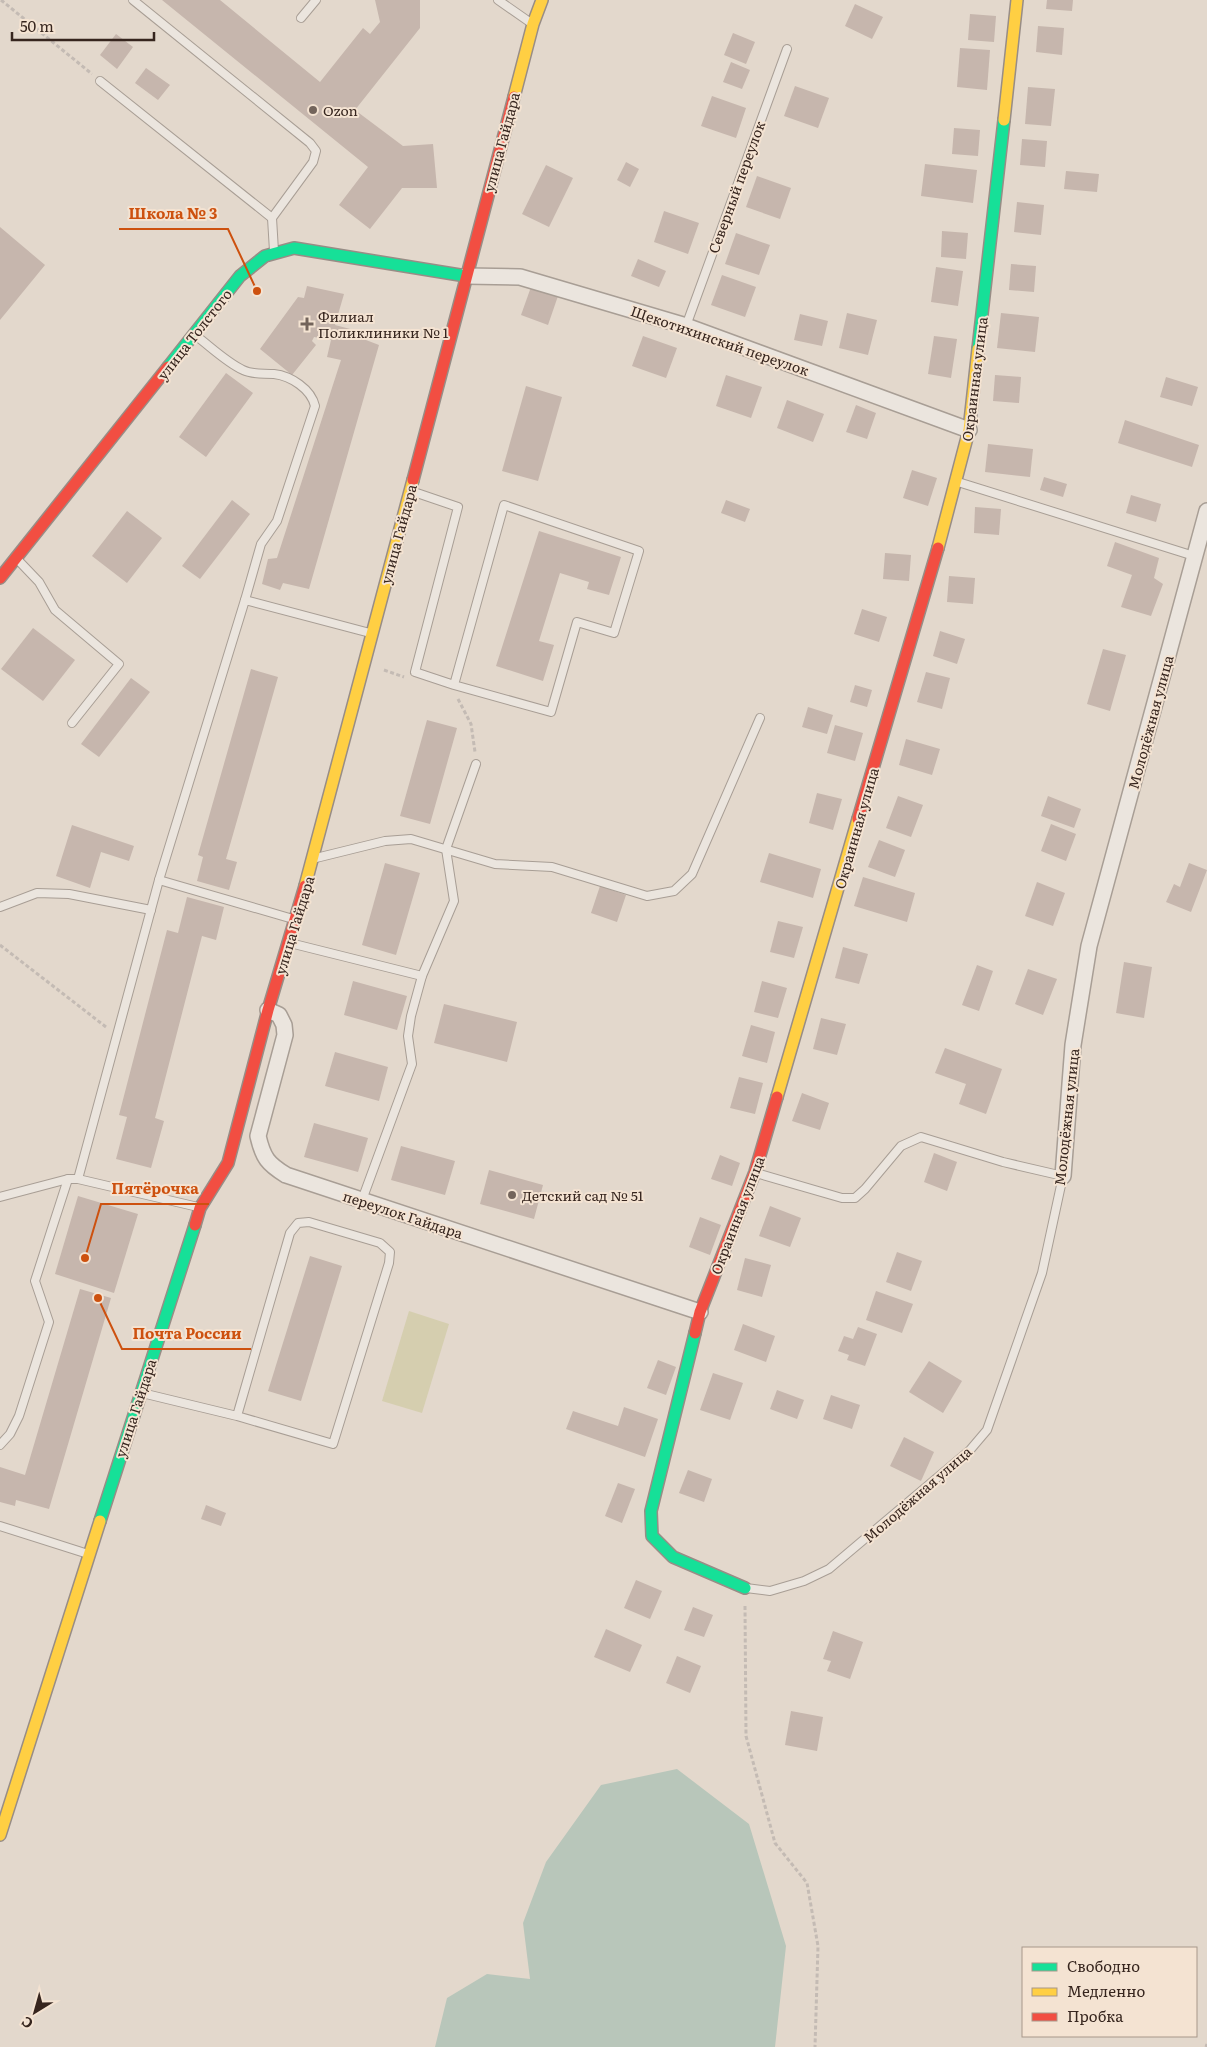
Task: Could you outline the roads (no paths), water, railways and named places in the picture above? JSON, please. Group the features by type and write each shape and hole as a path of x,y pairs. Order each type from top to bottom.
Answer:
{"street":[{"name":"улица Гайдара","path":"0,1835 88,1554 200,1208 228,1163 268,1010 314,858 466,276 533,24 542,0"},
{"name":"Окраинная улица","path":"745,1588 673,1557 652,1536 651,1511 700,1312 755,1172 957,482 969,430 1017,0"},
{"name":"улица Толстого","path":"0,578 240,276 256,261 274,251 294,248 466,276"},
{"name":"Щекотихинский переулок","path":"466,276 520,277 686,326 969,430"},
{"name":"Молодёжная улица","path":"1063,1176 1073,1045 1089,946 1207,511"},
{"name":"переулок Гайдара","path":"268,1010 279,1015 284,1025 285,1035 258,1136 262,1152 270,1165 286,1175 700,1312"}],"lane":[{"path":"133,0 310,143 316,151 313,162 272,218 274,251"},
{"path":"301,18 316,0"},
{"path":"498,0 533,24"},
{"name":"Северный переулок","path":"686,326 787,49"},
{"path":"100,80 272,218"},
{"path":"78,1179 159,880 261,544 277,521 315,406 313,397 307,391 286,377 275,374 250,373 240,369 194,334"},
{"path":"957,482 1194,556"},
{"path":"410,491 458,506 415,672 454,685 551,712 577,622 614,633 639,551 504,505 454,685"},
{"path":"16,558 39,582 55,610 119,664 72,723"},
{"path":"245,600 372,634"},
{"path":"314,858 385,841 411,839 495,864 552,867 646,896 674,891 692,874 760,718"},
{"path":"362,1200 412,1064 408,1036 411,1016 422,976 454,901 446,849 476,764"},
{"path":"159,880 295,920"},
{"path":"0,907 37,893 70,894 151,910"},
{"path":"288,943 422,976"},
{"path":"755,1172 842,1198 855,1198 865,1189 901,1146 921,1137 1003,1162 1063,1176"},
{"name":"Молодёжная улица","path":"745,1588 770,1591 804,1581 829,1569 970,1450 987,1430 1042,1273 1063,1176"},
{"path":"0,1197 68,1179 78,1179 200,1208"},
{"path":"0,1444 10,1434 19,1416 48,1322 35,1281 68,1179"},
{"path":"140,1393 237,1416 333,1444 390,1263 390,1252 380,1243 309,1222 298,1223 290,1233 237,1416"},
{"path":"0,1526 88,1554"}],"place":[{"name":"Ozon","path":"313,110"},
{"name":"Школа № 3","path":"257,291"},
{"name":"Филиал Поликлиники № 1","path":"307,324"},
{"name":"Детский сад № 51","path":"512,1195"},
{"name":"Пятёрочка","path":"85,1258"},
{"name":"Почта России","path":"98,1298"}]}
